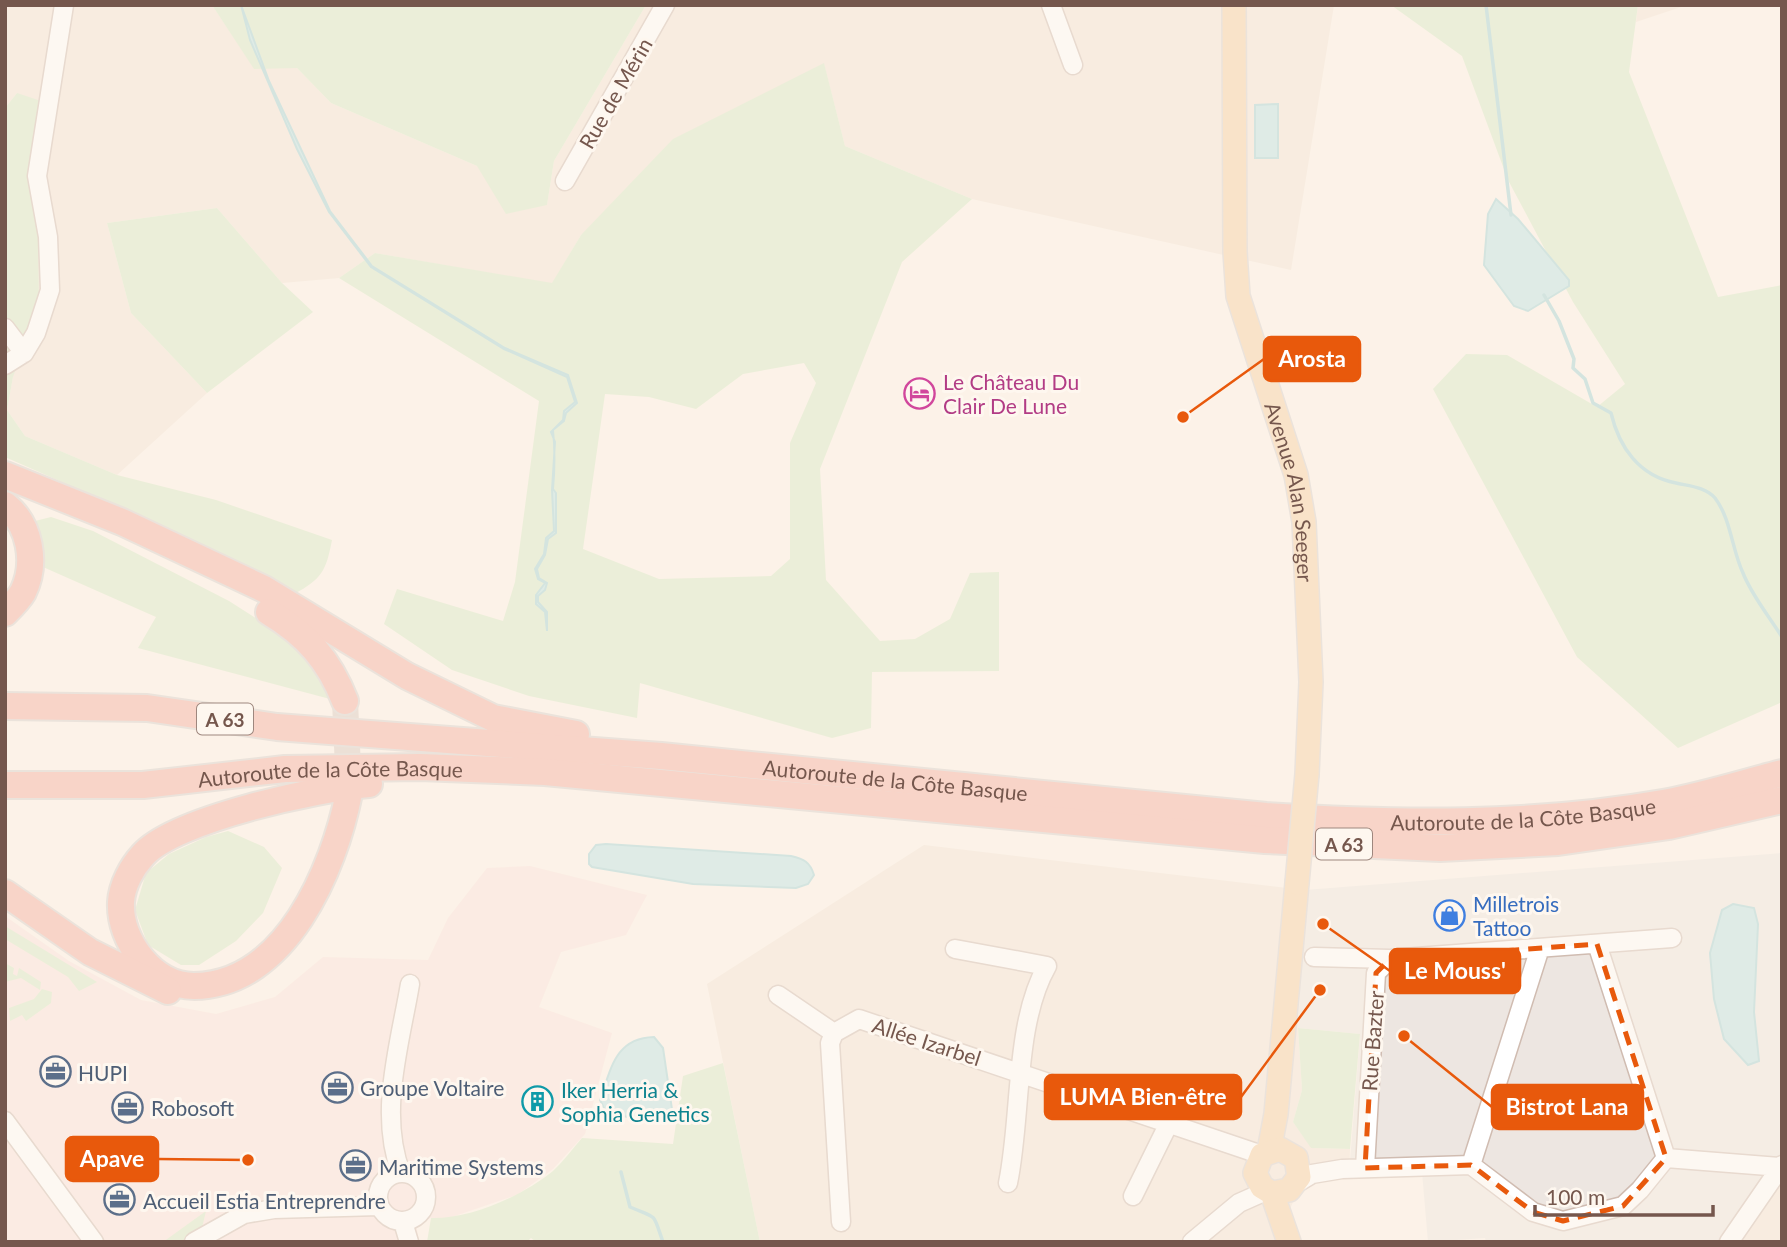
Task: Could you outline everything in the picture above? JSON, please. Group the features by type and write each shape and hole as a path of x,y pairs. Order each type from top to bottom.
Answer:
{"highway":[{"path":"5,475 122,522 264,589 407,676 493,718 549,731 633,741 661,756"},
{"path":"5,488 79,516 165,555 289,624 316,647 351,700 343,670 325,642 235,577"},
{"path":"5,505 15,513 29,539 30,563 23,592 5,613"},
{"name":"Autoroute de la Côte Basque","path":"5,706 147,708 277,727 661,756 1252,814 1349,821 1460,821 1554,817 1664,803 1782,774"},
{"name":"Autoroute de la Côte Basque","path":"5,785 143,785 285,769 420,767 545,772 1265,840 1440,848 1558,842 1656,828 1782,800"},
{"path":"5,893 90,952 161,990 199,996 234,990 264,973 290,949 315,913 345,849 353,792 337,846 307,907 282,941 259,962 216,983 191,986 161,977 135,952 124,927 121,901 129,874 144,853 173,835 224,817 336,787 438,781 520,780 545,772"}],"main road":[{"name":"Avenue Alan Seeger","path":"1234,5 1234,251 1238,296 1296,475 1304,522 1311,682 1307,774 1276,1114 1275,1172"},
{"path":"1275,1172 1286,1234"}],"street":[{"path":"5,365 24,353 36,333 50,290 48,237 37,176 64,5"},
{"name":"Rue de Mérin","path":"565,181 664,5"},
{"path":"1051,5 1073,65"},
{"path":"5,328 24,353"},
{"path":"1314,957 1390,959 1672,938"},
{"path":"1597,944 1666,1158"},
{"path":"1471,1165 1540,948"},
{"path":"955,949 1047,966 1027,1014 1023,1073 1008,1183"},
{"name":"Rue Bazter","path":"1365,1168 1376,973 1390,959"},
{"path":"401,1173 393,1153 391,1118 410,984"},
{"path":"778,995 834,1033 830,1056 841,1222"},
{"name":"Allée Izarbel","path":"834,1033 849,1022 867,1021 1169,1123 1229,1146 1275,1172"},
{"path":"5,1121 94,1242"},
{"path":"1133,1196 1169,1123"},
{"path":"1192,1242 1275,1172 1312,1174 1342,1169 1471,1165 1533,1212 1563,1220 1623,1206 1666,1158"},
{"path":"1666,1158 1781,1166"},
{"path":"1728,1242 1781,1166"},
{"path":"401,1173 419,1179 427,1196 424,1209 415,1218 403,1222 393,1220 379,1206 378,1199 382,1184 401,1173"},
{"path":"194,1242 244,1214 274,1209 379,1206"},
{"path":"403,1222 408,1242"}],"highlighted area":[{"path":"1597,944 1666,1158 1623,1206 1563,1221 1533,1212 1471,1165 1365,1168 1376,973 1390,959"}],"shaded area":[{"path":"5,5 212,5 254,68 297,68 331,103 477,166 547,205 554,161 646,5 1334,5 1291,270 972,199 845,146 824,64 581,235 552,284 375,253 339,278 282,283 217,208 107,223 131,313 207,393 117,475 25,436 7,410 13,377 17,93 5,108"},
{"path":"1638,5 1687,5 1636,22"},
{"path":"924,845 1304,890 1298,1028 1302,1090 1293,1122 1312,1148 1350,1149 1349,1174 1299,1188 1290,1209 1302,1242 760,1242 707,984"},
{"path":"1782,853 1782,1154 1723,1242 1486,1242 1485,1238 1428,1242 1422,1172 1349,1174 1360,1034 1298,1028 1305,890"},
{"path":"530,866 647,895 626,935 561,952 539,1007 612,1033 585,1134 553,1169 517,1195 449,1218 431,1218 416,1224 419,1242 5,1242 5,916 69,961 141,1000 216,1014 275,997 323,957 428,960 448,918 487,868"},
{"path":"1782,1154 1782,1242 1723,1242"}],"green space":[{"path":"212,5 646,5 554,161 547,205 506,214 477,166 331,103 297,68 254,69"},
{"path":"1391,5 1638,5 1629,72 1718,297 1782,285 1782,702 1678,748 1577,657 1433,389 1466,354 1507,355 1597,407 1625,384 1573,302 1508,180 1462,56"},
{"path":"824,63 845,146 972,199 902,262 820,469 826,580 880,641 915,639 950,619 970,573 999,572 999,671 872,672 871,728 832,738 640,683 637,718 529,696 452,670 384,624 397,589 503,621 515,582 539,401 339,278 375,253 552,283 581,235 673,139","holes":["804,363 816,383 790,443 790,559 771,576 659,579 583,549 605,394 649,397 696,409 743,374"]},
{"path":"17,93 41,101 37,169 39,301 13,377 7,410 25,436 117,475 216,500 332,540 321,573 311,584 294,594 175,532 5,457 5,108"},
{"path":"217,208 282,283 313,312 207,393 131,313 107,223"},
{"path":"51,517 93,531 229,601 292,641 323,679 330,699 138,648 156,617 43,567 35,521"},
{"path":"228,831 264,847 282,868 263,913 236,941 199,965 181,965 148,945 135,910 146,873 169,854 206,837"},
{"path":"5,926 97,982 79,991 68,977 5,939"},
{"path":"5,963 14,968 13,974 17,976 19,968 41,982 40,990 21,978 5,982"},
{"path":"42,989 52,992 51,1003 26,1021 22,1015 10,1021 9,1008 34,999"},
{"path":"1298,1028 1360,1034 1350,1149 1311,1148 1293,1122 1302,1090"},
{"path":"723,1063 760,1242 536,1242 531,1238 527,1242 427,1242 431,1218 463,1215 511,1197 553,1171 582,1138 673,1144 683,1076"},
{"path":"206,1211 202,1228 183,1242 163,1242"}],"water":[{"path":"241,5 269,81 330,211 372,266 505,348 568,375 577,403 566,413 564,421 553,430 563,420 564,411 575,402 567,377 504,349 371,267 329,212 297,149 250,40"},
{"path":"1278,104 1278,158 1255,158 1255,105"},
{"path":"1496,199 1518,219 1569,280 1569,286 1528,311 1514,306 1484,265 1488,214"},
{"path":"554,451 556,533 548,539 545,555 537,569 539,578 547,583 545,590 538,596 538,602 547,612 547,631 545,612 536,604 536,595 545,583 538,579 535,569 544,554 546,538 554,531 552,490"},
{"path":"596,845 791,856 806,862 814,875 808,884 796,888 693,884 592,867 589,864 589,854"},
{"path":"1733,904 1754,908 1758,924 1754,1012 1759,1061 1748,1065 1724,1039 1714,999 1710,953 1722,910"},
{"path":"654,1037 663,1048 674,1123 607,1114 600,1100 616,1057 631,1043"}],"waterway":[{"path":"1486,5 1511,215"},
{"path":"1544,295 1559,321 1574,359 1573,368 1585,379 1593,403 1611,413 1619,437 1633,458 1651,474 1702,489 1715,498 1725,515 1739,564 1747,581 1782,637"},
{"path":"621,1172 630,1207 653,1217 663,1242"}],"tunnel":[{"path":"345,701 349,790"}],"place":[{"name":"Le Château Du Clair De Lune","path":"920,393"},
{"name":"Arosta","path":"1183,417"},
{"name":"Milletrois Tattoo","path":"1450,915"},
{"name":"Le Mouss'","path":"1323,924"},
{"name":"LUMA Bien-être","path":"1320,990"},
{"name":"Bistrot Lana","path":"1404,1036"},
{"name":"HUPI","path":"55,1072"},
{"name":"Groupe Voltaire","path":"337,1087"},
{"name":"Iker Herria & Sophia Genetics","path":"538,1101"},
{"name":"Robosoft","path":"128,1107"},
{"name":"Apave","path":"248,1160"},
{"name":"Maritime Systems","path":"356,1166"},
{"name":"Accueil Estia Entreprendre","path":"120,1200"}]}
